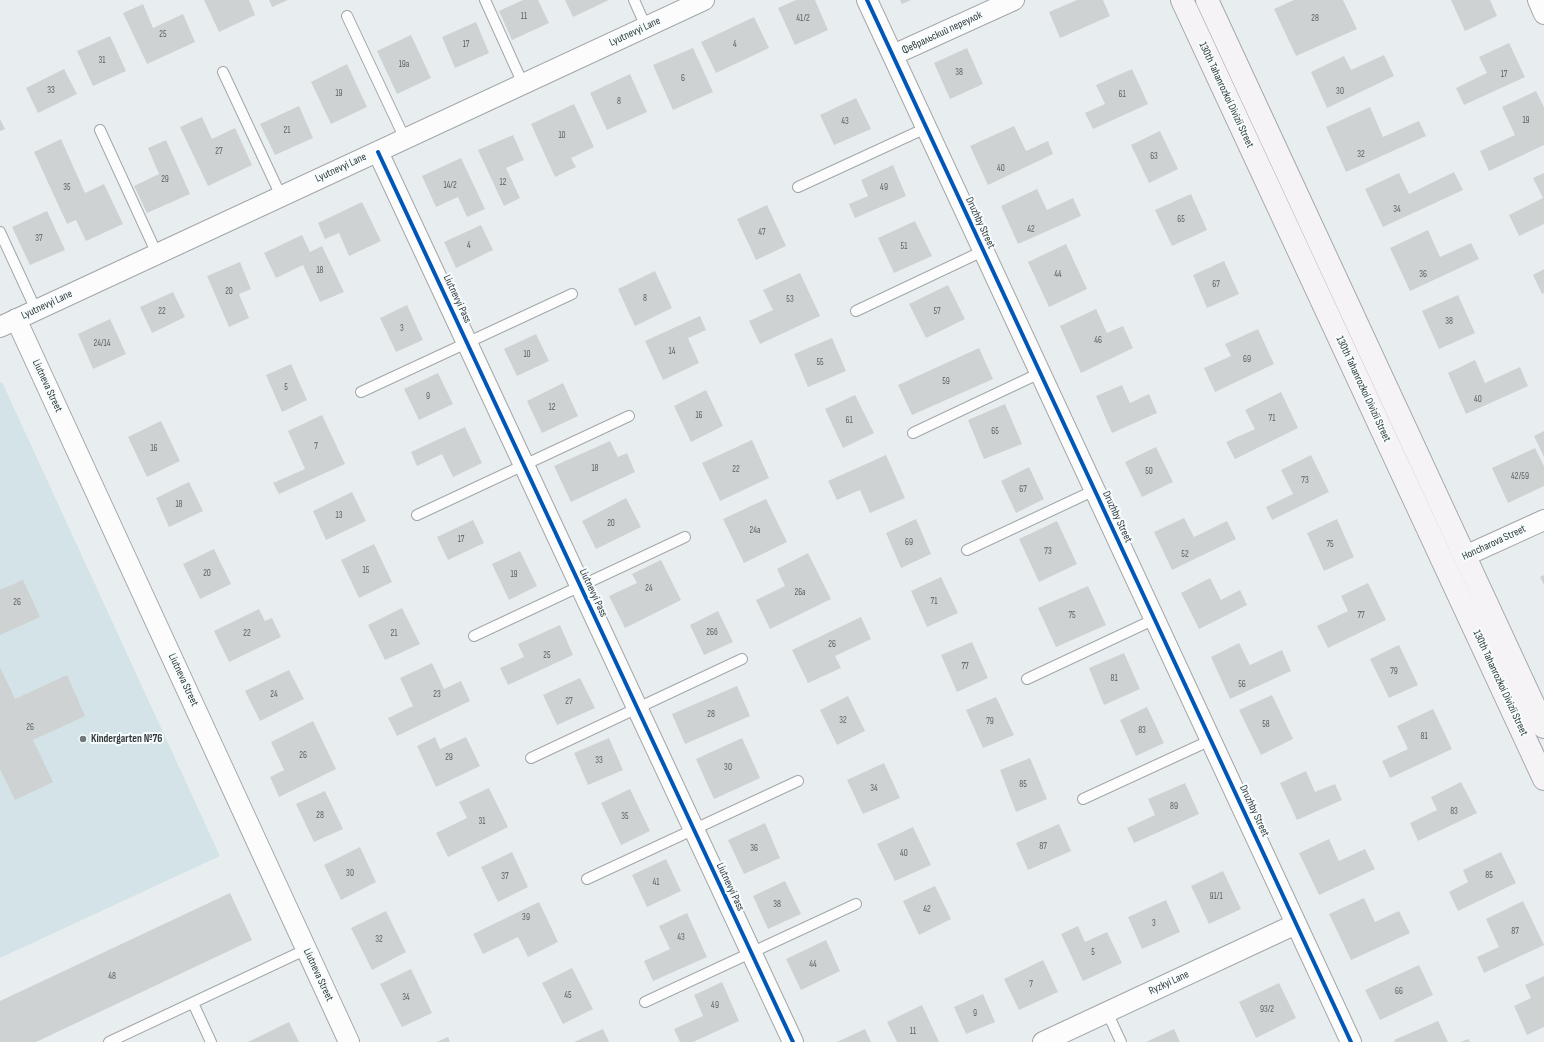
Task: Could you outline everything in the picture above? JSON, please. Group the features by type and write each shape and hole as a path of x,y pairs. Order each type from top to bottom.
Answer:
{"street":[{"name":"Lyutnevyi Lane","path":"8,323 704,0"},
{"name":"Druzhby Street","path":"867,0 1351,1042"},
{"name":"Февральский переулок","path":"893,55 1014,0"},
{"name":"130th Tahanrozkoi Divizii Street","path":"1182,0 1544,778"},
{"name":"130th Tahanrozkoi Divizii Street","path":"1207,0 1544,727"},
{"path":"1538,0 1544,14"},
{"name":"Liutnevyi Pass","path":"378,152 793,1042"},
{"name":"Liutneva Street","path":"8,323 307,949 349,1042"},
{"name":"Honcharova Street","path":"1445,566 1544,520"},
{"name":"Ryzkyi Lane","path":"1043,1042 1296,924"}],"lane":[{"path":"485,0 523,84"},
{"path":"634,0 646,27"},
{"path":"347,16 405,139"},
{"path":"224,72 281,196"},
{"path":"798,187 926,128"},
{"path":"100,130 157,254"},
{"path":"0,232 36,310"},
{"path":"856,311 983,251"},
{"path":"361,392 572,294"},
{"path":"913,433 1040,373"},
{"path":"417,514 629,416"},
{"path":"967,550 1095,490"},
{"path":"474,636 685,537"},
{"path":"1027,679 1154,619"},
{"path":"531,758 742,660"},
{"path":"1083,799 1211,740"},
{"path":"587,879 798,781"},
{"path":"645,1002 856,904"},
{"path":"109,1042 307,949"},
{"path":"193,1003 211,1042"},
{"path":"1107,1012 1121,1042"}],"shaded area":[{"name":"Kindergarten №76","path":"2,382 220,856 0,958 0,383"}],"building":[{"path":"204,0 249,0 255,15 219,32"},
{"path":"269,0 288,0 272,7"},
{"path":"523,0 538,0 549,23 512,40 499,11"},
{"path":"565,0 609,0 573,17"},
{"path":"796,0 815,0 828,30 795,45 778,8"},
{"path":"900,0 911,0 902,4"},
{"path":"1077,0 1103,0 1110,16 1060,38 1049,12"},
{"path":"1294,0 1343,0 1357,29 1296,56 1274,9"},
{"path":"1451,0 1490,0 1497,16 1465,31"},
{"path":"143,4 153,28 183,14 195,42 147,64 123,13"},
{"path":"754,17 769,48 716,73 701,42"},
{"path":"476,22 489,53 455,68 442,37"},
{"path":"411,35 431,78 397,94 377,51"},
{"path":"110,36 126,71 93,86 77,51"},
{"path":"1509,43 1525,77 1464,105 1456,88 1487,73 1479,57"},
{"path":"693,48 713,92 673,110 653,65"},
{"path":"967,48 983,84 950,99 934,63"},
{"path":"1384,55 1394,76 1327,108 1311,72 1344,56 1351,70"},
{"path":"347,64 367,107 331,124 311,82"},
{"path":"64,69 77,94 38,113 26,88"},
{"path":"1132,69 1148,104 1093,129 1085,113 1105,104 1096,85"},
{"path":"630,74 647,112 607,130 590,93"},
{"path":"1536,91 1544,107 1544,145 1489,171 1480,151 1515,135 1502,107"},
{"path":"856,98 871,129 834,145 820,115"},
{"path":"574,104 594,147 571,158 576,167 555,177 531,124"},
{"path":"299,106 313,138 275,155 260,124"},
{"path":"1370,107 1383,137 1419,121 1426,136 1346,172 1326,127"},
{"path":"202,117 212,139 235,128 252,165 208,186 180,127"},
{"path":"0,119 5,129 0,131"},
{"path":"1014,126 1026,151 1048,141 1053,154 988,185 970,146"},
{"path":"1160,131 1178,169 1149,183 1131,145"},
{"path":"513,135 524,160 506,168 520,198 504,206 478,150"},
{"path":"61,139 85,193 104,184 123,224 86,241 76,220 67,224 34,152"},
{"path":"166,140 190,194 147,213 134,186 159,174 148,148"},
{"path":"461,158 485,209 467,217 458,197 436,207 422,176"},
{"path":"893,165 906,196 855,218 849,204 868,196 861,180"},
{"path":"1454,172 1463,190 1383,227 1365,189 1399,173 1409,194"},
{"path":"1544,173 1544,224 1519,236 1509,215 1543,198 1533,178"},
{"path":"1037,189 1047,210 1073,198 1081,216 1018,244 1001,206"},
{"path":"1191,194 1207,230 1172,246 1155,210"},
{"path":"362,202 381,241 349,256 339,233 325,239 318,223"},
{"path":"767,205 786,246 756,260 737,219"},
{"path":"47,211 65,250 30,265 12,227"},
{"path":"915,221 932,256 894,273 878,238"},
{"path":"481,225 493,250 456,268 444,242"},
{"path":"1428,230 1440,257 1471,243 1479,259 1410,291 1390,248"},
{"path":"302,235 310,252 322,246 344,292 320,302 303,265 276,278 264,253"},
{"path":"1066,244 1087,289 1049,307 1028,262"},
{"path":"1224,261 1239,294 1207,308 1193,275"},
{"path":"240,262 251,289 239,294 249,318 229,327 207,276"},
{"path":"1544,269 1544,293 1542,294 1533,275"},
{"path":"655,271 672,308 635,326 618,289"},
{"path":"800,273 820,316 760,344 749,321 773,310 763,290"},
{"path":"948,285 965,319 926,338 909,304"},
{"path":"173,292 185,317 152,333 140,307"},
{"path":"1458,295 1475,333 1439,349 1422,311"},
{"path":"407,305 423,340 396,352 380,318"},
{"path":"1096,309 1107,333 1123,326 1133,348 1081,373 1060,326"},
{"path":"700,316 706,330 688,338 699,363 663,380 645,341"},
{"path":"110,319 126,354 93,369 78,334"},
{"path":"1258,329 1274,364 1215,392 1204,368 1231,356 1225,344"},
{"path":"536,334 549,361 517,376 504,349"},
{"path":"832,338 846,371 808,387 794,354"},
{"path":"979,348 993,379 912,415 898,385"},
{"path":"1475,360 1485,383 1520,367 1528,386 1466,414 1448,373"},
{"path":"291,364 307,400 282,412 266,375"},
{"path":"438,373 453,404 419,420 404,389"},
{"path":"563,383 578,416 542,433 527,401"},
{"path":"1122,385 1130,403 1149,394 1157,413 1112,433 1096,396"},
{"path":"706,390 723,426 691,442 674,406"},
{"path":"1281,392 1298,428 1235,459 1226,442 1255,429 1245,410"},
{"path":"855,395 874,433 843,448 825,409"},
{"path":"1005,404 1022,444 984,459 968,420"},
{"path":"322,415 345,464 279,494 273,483 305,469 288,431"},
{"path":"161,421 180,461 147,477 128,437"},
{"path":"465,427 482,463 453,477 442,454 417,466 411,452"},
{"path":"1544,431 1544,457 1534,436"},
{"path":"752,440 769,478 720,501 702,463"},
{"path":"610,441 618,457 627,453 635,472 571,502 554,466"},
{"path":"1156,447 1173,482 1142,497 1125,462"},
{"path":"1535,448 1544,466 1544,486 1508,503 1492,468"},
{"path":"886,455 905,498 870,513 860,490 837,500 828,481"},
{"path":"1311,455 1329,492 1272,520 1266,507 1293,494 1281,470"},
{"path":"1029,467 1044,499 1016,513 1001,481"},
{"path":"189,482 203,511 169,527 156,498"},
{"path":"352,492 366,521 326,540 313,511"},
{"path":"626,498 641,527 596,549 582,521"},
{"path":"766,499 787,542 744,563 723,519"},
{"path":"1184,518 1194,537 1227,521 1236,539 1172,570 1154,532"},
{"path":"916,519 931,554 901,568 886,533"},
{"path":"1337,519 1354,557 1324,571 1307,533"},
{"path":"473,520 484,543 448,560 437,537"},
{"path":"1057,521 1077,564 1039,582 1019,539"},
{"path":"374,544 392,582 359,598 341,560"},
{"path":"214,549 231,584 200,599 183,564"},
{"path":"520,551 537,586 509,600 492,564"},
{"path":"808,553 831,599 770,629 756,600 785,586 777,569"},
{"path":"661,560 681,600 625,628 609,596 637,583 632,574"},
{"path":"1544,575 1544,585 1540,577"},
{"path":"941,577 958,613 927,627 911,591"},
{"path":"1210,578 1221,600 1240,590 1247,605 1199,629 1181,593"},
{"path":"23,580 40,617 0,635 0,590"},
{"path":"1368,583 1386,620 1328,648 1317,626 1348,611 1341,596"},
{"path":"1088,586 1106,625 1056,647 1038,608"},
{"path":"402,608 420,644 385,660 368,625"},
{"path":"259,609 265,621 272,618 281,637 229,662 214,631"},
{"path":"718,611 733,642 704,655 690,625"},
{"path":"861,617 871,639 835,656 841,668 808,683 792,650"},
{"path":"560,625 573,655 508,685 500,668 524,657 518,644"},
{"path":"972,642 988,678 957,692 941,655"},
{"path":"1239,643 1250,665 1282,650 1291,671 1230,699 1211,657"},
{"path":"1399,645 1418,685 1389,698 1370,659"},
{"path":"1124,653 1140,689 1104,705 1089,668"},
{"path":"432,663 444,689 461,681 470,701 397,736 388,718 413,706 400,678"},
{"path":"0,667 15,699 67,675 85,716 33,740 53,782 15,800 0,769"},
{"path":"289,670 304,699 260,721 245,691"},
{"path":"580,678 595,708 557,725 543,695"},
{"path":"737,686 750,716 685,744 672,714"},
{"path":"1272,695 1293,739 1261,755 1239,710"},
{"path":"848,696 865,731 837,745 820,710"},
{"path":"996,697 1014,735 983,748 966,710"},
{"path":"1147,707 1164,743 1136,756 1120,720"},
{"path":"1433,709 1452,749 1390,778 1382,761 1408,749 1397,726"},
{"path":"313,721 336,769 279,797 270,777 284,770 271,742"},
{"path":"435,737 440,749 466,737 480,766 436,787 417,746"},
{"path":"609,738 623,770 588,785 574,753"},
{"path":"742,738 760,778 714,799 696,759"},
{"path":"1030,758 1047,799 1016,812 1000,770"},
{"path":"884,763 900,798 863,814 847,780"},
{"path":"1306,771 1315,792 1335,784 1342,800 1297,820 1280,783"},
{"path":"1461,782 1477,813 1418,841 1410,823 1437,810 1431,797"},
{"path":"1185,783 1199,814 1134,843 1127,828 1155,815 1148,799"},
{"path":"489,788 508,827 448,857 436,833 467,818 459,802"},
{"path":"630,789 650,831 621,845 601,803"},
{"path":"325,791 343,829 314,842 296,804"},
{"path":"765,823 780,858 744,874 728,840"},
{"path":"1059,824 1071,851 1028,870 1016,843"},
{"path":"913,827 931,865 895,881 877,844"},
{"path":"1329,839 1339,861 1365,849 1375,869 1319,895 1299,853"},
{"path":"360,847 376,882 341,900 324,865"},
{"path":"512,852 528,887 498,902 481,867"},
{"path":"1501,852 1516,883 1458,911 1449,892 1468,882 1463,870"},
{"path":"666,859 681,891 647,907 632,875"},
{"path":"1223,871 1241,909 1209,924 1191,886"},
{"path":"785,881 801,914 768,929 753,896"},
{"path":"935,886 951,919 919,935 903,901"},
{"path":"230,893 252,940 36,1042 0,1042 0,1001"},
{"path":"1364,898 1375,922 1399,911 1410,933 1351,960 1329,914"},
{"path":"1166,900 1180,932 1142,949 1128,917"},
{"path":"1523,901 1544,945 1484,973 1477,957 1499,947 1486,919"},
{"path":"539,902 558,942 528,957 518,937 483,954 473,934"},
{"path":"386,911 406,952 372,970 351,928"},
{"path":"687,913 707,957 653,981 644,961 670,949 659,926"},
{"path":"1078,926 1085,942 1107,932 1122,963 1083,981 1061,934"},
{"path":"826,940 840,971 801,990 786,959"},
{"path":"1043,960 1058,992 1019,1010 1004,979"},
{"path":"1419,965 1433,995 1380,1020 1365,990"},
{"path":"572,968 593,1009 563,1024 542,983"},
{"path":"411,969 432,1013 402,1027 380,984"},
{"path":"1544,976 1544,1027 1527,1035 1514,1006 1531,998 1525,985"},
{"path":"722,982 739,1021 693,1042 680,1042 674,1029 703,1016 694,995"},
{"path":"1279,983 1296,1018 1256,1038 1239,1002"},
{"path":"983,994 995,1022 966,1034 954,1007"},
{"path":"922,1005 939,1042 897,1042 887,1022"},
{"path":"1438,1021 1448,1042 1395,1042 1394,1040"},
{"path":"289,1022 299,1042 248,1042"},
{"path":"603,1029 609,1042 574,1042"},
{"path":"865,1029 871,1042 837,1042"},
{"path":"1174,1029 1180,1042 1146,1042"},
{"path":"448,1037 450,1042 437,1042"},
{"path":"1468,1039 1470,1042 1461,1042"}],"cycle path":[{"path":"867,0 1351,1042"},
{"path":"378,152 793,1042"}],"place":[{"name":"Kindergarten №76","path":"83,739"}]}
